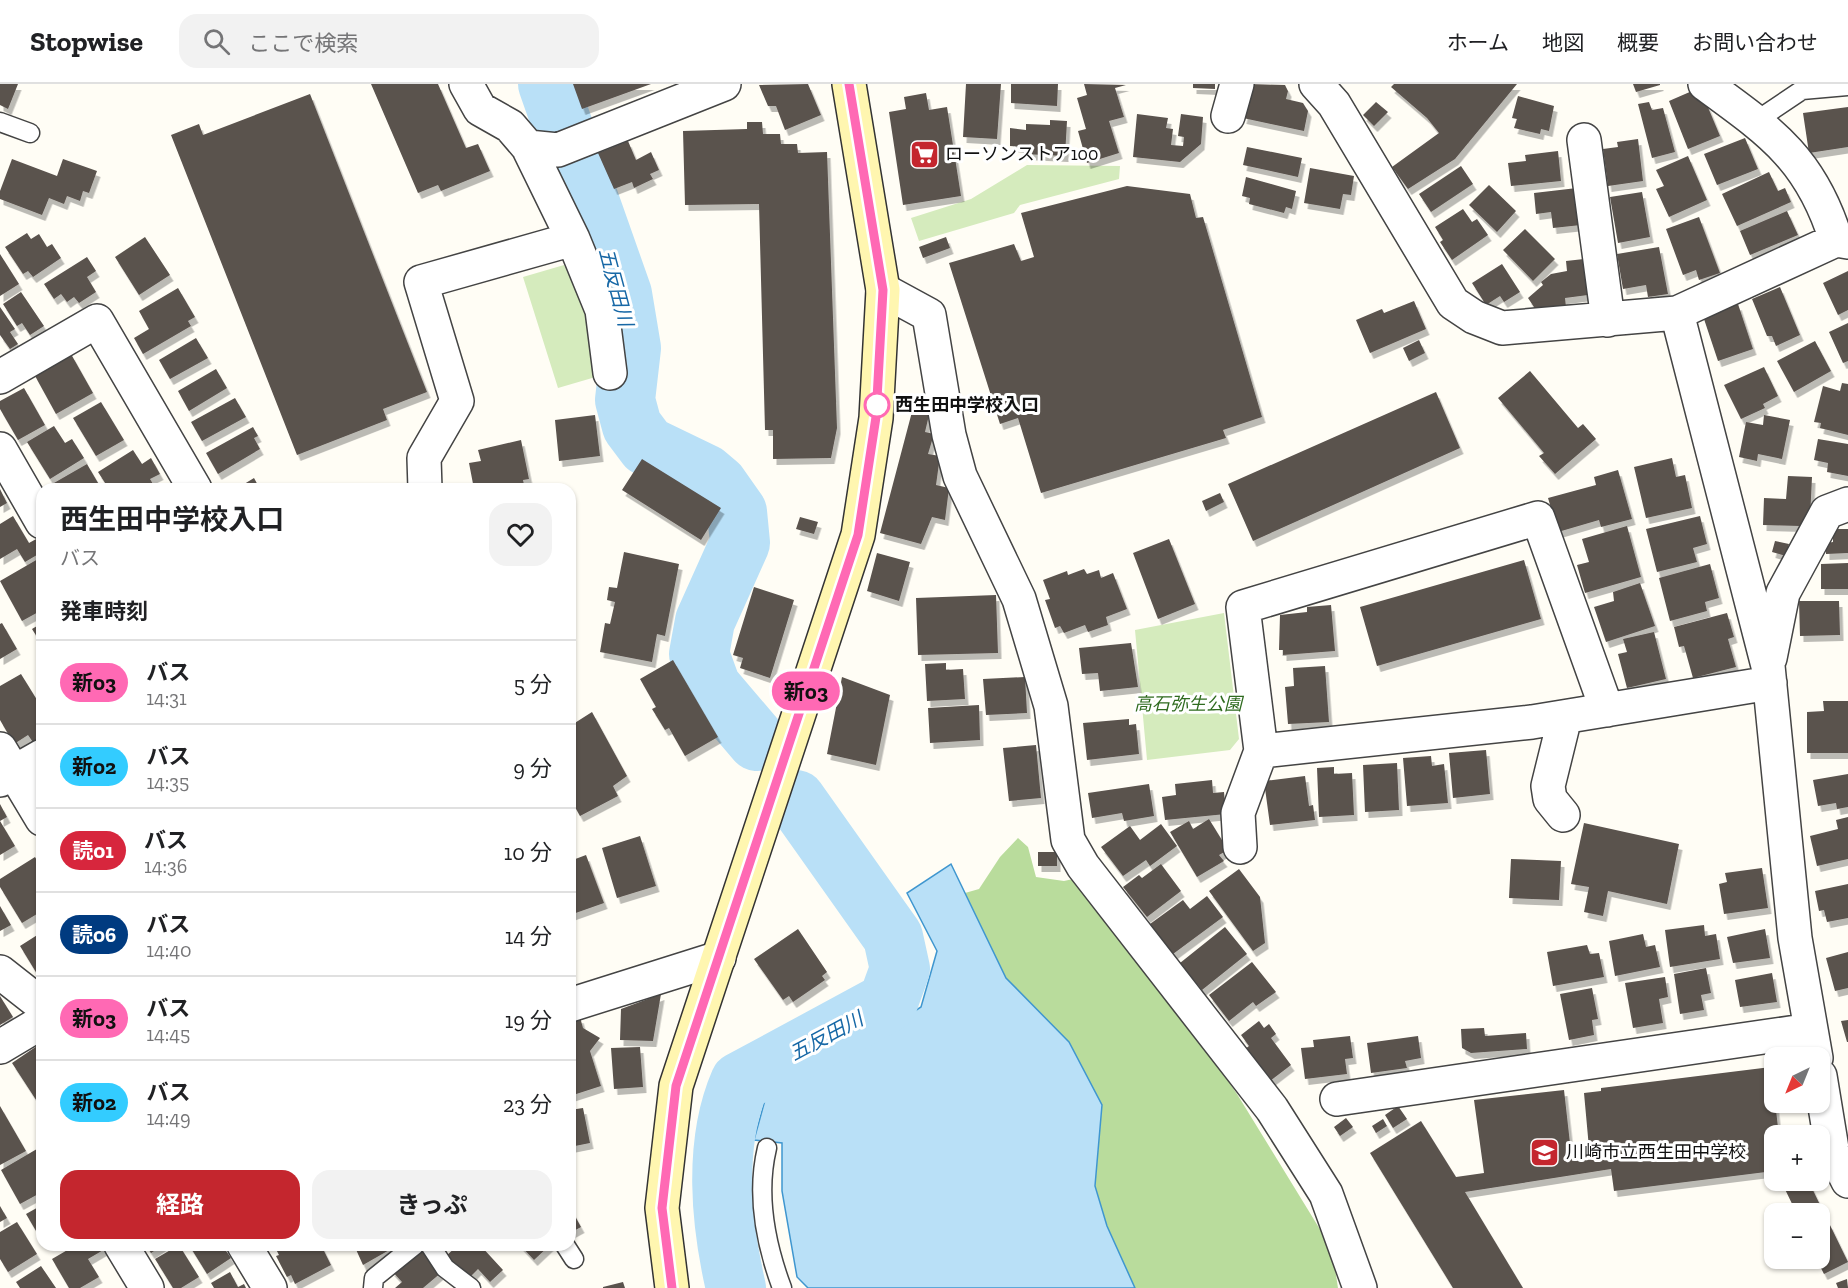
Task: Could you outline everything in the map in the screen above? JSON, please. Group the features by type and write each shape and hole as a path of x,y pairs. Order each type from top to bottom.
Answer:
{"main road":[{"path":"672,1288 662,1208 676,1086 858,535 876,417 883,290 849,84"}],"street":[{"path":"466,84 480,109 510,126 555,146 724,84"},
{"path":"1228,116 1237,84"},
{"path":"1316,84 1334,104 1453,303 1474,317 1502,328 1677,313 1842,241 1812,182 1791,152 1756,121 1705,84"},
{"path":"1584,140 1608,320"},
{"path":"555,146 573,238 602,310 610,373"},
{"path":"425,483 424,458 457,401 421,282 573,238"},
{"path":"883,290 929,315 949,435 960,476 1019,599 1051,706 1068,840 1083,866 1272,1109 1326,1194 1360,1288"},
{"path":"1337,1099 1814,1044 1794,938 1769,674 1677,313"},
{"path":"0,377 97,321 192,483"},
{"path":"0,449 36,512"},
{"path":"1769,674 1784,593 1827,512 1848,504"},
{"path":"1240,847 1238,813 1261,751 1244,607 1538,518 1607,710"},
{"path":"1261,751 1565,717 1607,710 1769,674"},
{"path":"1563,815 1550,799 1548,786 1565,717"},
{"path":"14,764 36,807"},
{"path":"576,1003 719,958"},
{"path":"0,972 36,1000"},
{"path":"0,1047 36,1026"},
{"path":"1826,1113 1832,1149 1848,1181"},
{"path":"125,1251 147,1288"},
{"path":"248,1251 270,1288"}],"lane":[{"path":"1756,121 1802,90 1848,86"},
{"path":"0,122 30,133"},
{"path":"767,1148 764,1162 764,1218 773,1263 782,1288"},
{"path":"373,1288 374,1278 408,1251"},
{"path":"434,1251 445,1268 471,1288"}],"green space":[{"path":"1027,165 1120,166 1119,179 1020,205 1014,213 919,241 911,218 971,199"},
{"path":"564,265 584,305 599,376 558,388 523,277"},
{"name":"高石弥生公園","path":"1224,613 1239,739 1230,750 1147,760 1135,630"},
{"path":"1018,838 1028,847 1036,877 1064,881 1082,877 1180,1010 1237,1094 1332,1249 1338,1288 1135,1288 1107,1226 1095,1186 1102,1105 1069,1042 1006,978 965,893 979,889 1000,857"}],"water":[{"path":"951,864 1006,978 1069,1042 1102,1105 1095,1186 1107,1226 1135,1288 808,1288 797,1277 782,1191 782,1143 754,1140 765,1100 853,1052 921,1007 937,951 907,893"}],"building":[{"path":"0,84 18,84 8,109 0,105"},
{"path":"371,84 438,84 466,148 478,144 490,171 441,191 438,185 418,193"},
{"path":"573,84 651,84 582,109"},
{"path":"808,84 821,115 785,130 776,106 768,106 759,85"},
{"path":"966,84 1001,84 997,139 963,137"},
{"path":"1011,84 1058,84 1057,106 1011,103"},
{"path":"1084,84 1126,85 1115,88 1124,117 1109,121 1119,153 1087,163 1078,131 1086,129 1077,98 1087,95"},
{"path":"1193,84 1215,84 1215,89 1193,88"},
{"path":"1250,84 1285,85 1288,91 1286,99 1303,103 1308,111 1304,131 1243,118"},
{"path":"1394,84 1517,84 1455,159 1408,189 1392,167 1439,133 1427,118 1391,87"},
{"path":"1633,84 1660,84 1660,85 1636,92"},
{"path":"1692,91 1707,105 1720,136 1688,149 1669,101"},
{"path":"926,93 929,110 947,107 961,196 903,205 889,112 906,109 904,97"},
{"path":"310,94 427,392 383,409 387,420 297,455 171,135 199,124 203,135"},
{"path":"1518,96 1554,106 1549,131 1541,129 1540,134 1514,128 1517,119 1512,118"},
{"path":"1376,102 1388,112 1374,126 1363,115"},
{"path":"1649,102 1652,110 1663,108 1675,152 1652,158 1638,104"},
{"path":"1848,107 1848,147 1809,153 1803,113"},
{"path":"1137,114 1168,118 1166,128 1173,129 1171,145 1183,146 1184,137 1178,136 1181,114 1203,117 1201,144 1180,162 1133,157"},
{"path":"1050,120 1067,121 1065,156 1023,154 1023,147 1010,146 1010,128 1026,130 1026,124 1050,125"},
{"path":"747,122 762,122 763,134 780,134 781,144 797,144 798,153 827,152 837,428 831,458 773,459 773,430 765,430 759,204 685,205 683,131 747,129"},
{"path":"1745,138 1758,169 1717,185 1704,154"},
{"path":"1638,139 1643,181 1608,186 1603,149 1618,147 1617,142"},
{"path":"628,141 636,160 651,152 659,170 650,174 653,179 634,188 632,182 614,189 598,153"},
{"path":"1247,147 1302,158 1298,177 1243,165"},
{"path":"1558,151 1561,181 1511,186 1508,163 1526,161 1525,155"},
{"path":"1688,156 1707,200 1669,217 1656,189 1664,186 1656,170"},
{"path":"12,159 57,176 63,159 97,171 89,193 83,191 80,201 67,196 64,204 49,198 42,215 0,199 0,191"},
{"path":"1461,166 1473,184 1431,212 1419,194"},
{"path":"1310,168 1354,176 1351,195 1343,194 1340,209 1304,203"},
{"path":"1769,172 1778,191 1785,188 1791,202 1737,226 1722,194"},
{"path":"1246,177 1296,191 1292,209 1286,207 1284,213 1249,204 1250,198 1242,196"},
{"path":"1489,185 1516,211 1497,232 1469,205"},
{"path":"1127,186 1190,194 1196,218 1203,217 1262,417 1223,430 1226,438 1041,493 1018,418 1000,424 949,263 1014,244 1021,261 1034,257 1021,213"},
{"path":"1577,188 1581,225 1553,228 1551,212 1536,214 1534,193"},
{"path":"1642,192 1650,237 1618,243 1610,197"},
{"path":"1463,209 1472,222 1477,219 1488,235 1452,260 1440,242 1443,240 1435,227"},
{"path":"1787,211 1798,235 1750,255 1740,231"},
{"path":"1699,217 1720,273 1699,280 1696,270 1683,275 1666,229"},
{"path":"1525,229 1555,259 1533,281 1503,250"},
{"path":"27,233 31,239 39,234 47,247 52,244 61,258 33,277 28,271 23,274 5,247"},
{"path":"145,237 170,275 139,295 115,257"},
{"path":"946,237 950,248 923,258 919,247"},
{"path":"1659,247 1668,294 1648,297 1646,285 1623,289 1617,254"},
{"path":"0,254 19,284 0,296"},
{"path":"87,257 96,271 87,277 96,292 79,303 74,297 67,302 61,294 54,299 44,284"},
{"path":"1584,259 1588,295 1565,298 1566,307 1536,310 1528,298 1543,285 1541,282 1551,274 1567,271 1566,261"},
{"path":"1502,264 1520,292 1504,302 1500,296 1486,305 1472,283"},
{"path":"1848,271 1848,310 1838,315 1823,283"},
{"path":"1780,287 1800,335 1776,346 1772,336 1767,336 1752,299"},
{"path":"178,288 195,317 188,321 191,326 143,354 134,338 149,329 139,311"},
{"path":"21,292 44,326 30,335 22,323 17,326 3,304"},
{"path":"1414,301 1426,329 1370,353 1356,320 1382,309 1384,313"},
{"path":"1738,304 1753,349 1718,361 1703,316"},
{"path":"0,307 15,329 10,332 18,344 10,349 0,335"},
{"path":"1848,323 1848,361 1843,363 1829,332"},
{"path":"196,338 208,358 170,379 159,360"},
{"path":"1419,340 1425,353 1409,361 1403,348"},
{"path":"1815,341 1831,371 1794,392 1777,361"},
{"path":"71,354 93,393 56,414 34,374"},
{"path":"1764,367 1778,396 1763,404 1765,408 1741,419 1724,385"},
{"path":"216,369 227,388 189,411 178,391"},
{"path":"1530,371 1578,428 1583,424 1596,439 1555,474 1539,456 1544,453 1498,398"},
{"path":"1842,383 1848,384 1848,435 1820,428 1821,423 1814,422 1823,386 1840,391"},
{"path":"24,388 45,425 18,440 0,409 0,401"},
{"path":"1436,392 1460,448 1253,541 1228,484"},
{"path":"235,398 246,417 202,441 191,422"},
{"path":"101,402 124,440 96,456 73,418"},
{"path":"913,408 929,415 925,432 934,434 928,454 940,456 936,485 949,488 945,520 932,517 921,544 880,533"},
{"path":"595,415 600,456 559,461 555,420"},
{"path":"1764,415 1790,420 1782,459 1758,454 1757,461 1739,457 1746,422 1763,425"},
{"path":"54,426 65,443 72,439 84,458 50,479 27,442"},
{"path":"253,427 258,436 254,438 260,449 218,474 206,453"},
{"path":"1818,439 1848,444 1848,476 1827,472 1828,463 1814,460"},
{"path":"521,440 529,479 523,480 524,483 473,483 469,463 481,461 478,450"},
{"path":"133,450 142,464 151,458 160,474 150,479 152,483 105,483 98,472"},
{"path":"1672,458 1676,477 1685,475 1692,508 1646,518 1634,467"},
{"path":"642,459 721,508 701,540 622,490"},
{"path":"87,464 98,483 54,483"},
{"path":"1618,470 1632,519 1601,527 1599,520 1558,532 1548,498 1596,485 1594,477"},
{"path":"1788,476 1812,477 1810,519 1800,526 1763,525 1764,498 1786,499"},
{"path":"254,478 257,483 246,483"},
{"path":"0,489 7,503 0,507"},
{"path":"1220,493 1224,502 1206,511 1202,501"},
{"path":"13,516 29,543 36,539 36,556 25,562 17,549 0,559 0,524"},
{"path":"1700,516 1707,544 1693,548 1697,562 1657,572 1646,529"},
{"path":"800,517 818,522 814,534 796,529"},
{"path":"1627,526 1641,577 1585,593 1577,565 1589,562 1582,539"},
{"path":"1833,529 1848,529 1848,553 1826,554 1826,543 1833,542"},
{"path":"1169,539 1195,604 1158,619 1133,553"},
{"path":"1775,541 1789,544 1786,556 1772,552"},
{"path":"624,552 679,564 665,636 657,634 652,662 600,652 605,623 610,624 615,602 607,600 609,587 617,588"},
{"path":"877,553 910,562 899,601 867,591"},
{"path":"36,560 36,613 22,621 0,581"},
{"path":"1524,560 1541,619 1377,666 1360,607"},
{"path":"1848,563 1848,589 1821,589 1821,564"},
{"path":"1710,564 1719,598 1705,602 1707,611 1670,621 1659,578"},
{"path":"1084,569 1087,574 1099,570 1101,578 1113,573 1127,609 1106,617 1108,625 1088,632 1085,625 1064,633 1060,626 1055,628 1045,600 1050,599 1043,580 1067,571 1068,575"},
{"path":"1640,583 1655,626 1606,642 1594,607 1614,601 1613,592"},
{"path":"754,587 794,600 770,678 740,668 743,658 733,655"},
{"path":"996,595 998,653 918,655 916,598"},
{"path":"1799,601 1839,601 1840,635 1800,636"},
{"path":"1331,605 1335,651 1283,655 1283,650 1279,650 1280,615 1307,612 1307,607"},
{"path":"1727,613 1734,637 1728,639 1736,667 1693,678 1684,646 1679,647 1674,627"},
{"path":"2,623 17,649 0,659 0,624"},
{"path":"1654,632 1666,679 1627,688 1618,654 1627,652 1623,639"},
{"path":"1131,643 1138,687 1100,691 1098,673 1082,674 1079,648"},
{"path":"673,660 718,737 685,756 669,728 665,730 652,709 656,707 640,679"},
{"path":"946,663 946,670 963,669 965,699 927,701 925,664"},
{"path":"1325,666 1329,722 1288,724 1285,687 1294,686 1293,668"},
{"path":"21,674 36,698 35,745 28,735 14,744 0,720 0,686"},
{"path":"842,677 890,695 876,765 827,754"},
{"path":"1025,677 1027,713 986,715 983,679"},
{"path":"1823,701 1848,701 1848,753 1807,753 1807,712 1824,711"},
{"path":"979,705 980,740 930,743 928,708"},
{"path":"592,712 627,776 613,786 618,796 580,816 576,809 576,722"},
{"path":"1129,719 1129,725 1136,724 1139,754 1087,760 1083,723"},
{"path":"1036,745 1041,798 1009,801 1003,748"},
{"path":"1486,750 1490,794 1453,798 1449,753"},
{"path":"1431,756 1432,766 1444,764 1448,803 1407,806 1403,758"},
{"path":"1397,763 1399,810 1365,812 1363,765"},
{"path":"1334,767 1334,774 1352,773 1354,815 1319,817 1317,768"},
{"path":"1848,774 1848,807 1837,809 1836,803 1818,806 1813,780"},
{"path":"1305,776 1309,806 1313,805 1315,820 1270,825 1264,781"},
{"path":"1212,780 1213,793 1224,792 1226,814 1165,820 1162,797 1176,795 1175,784"},
{"path":"1149,784 1154,816 1124,821 1122,813 1092,818 1088,793"},
{"path":"0,804 7,817 0,821"},
{"path":"1848,817 1848,859 1817,866 1810,836 1838,829 1836,820"},
{"path":"1209,819 1228,850 1219,855 1224,861 1197,877 1170,832 1189,821 1193,829"},
{"path":"0,821 15,846 0,855"},
{"path":"1584,823 1679,844 1667,904 1608,891 1603,916 1584,912 1589,887 1571,884"},
{"path":"1161,824 1177,846 1150,866 1146,860 1123,876 1101,847 1130,826 1140,840"},
{"path":"640,836 656,886 617,898 602,848"},
{"path":"1038,852 1057,852 1057,866 1038,866"},
{"path":"586,855 604,903 576,913 576,859"},
{"path":"35,857 36,915 22,923 0,887 0,879"},
{"path":"1511,859 1561,861 1559,900 1509,898"},
{"path":"1161,864 1181,891 1147,917 1123,887 1139,875 1142,878"},
{"path":"1762,868 1768,908 1724,914 1719,884 1727,882 1725,873"},
{"path":"1239,869 1260,897 1265,943 1253,951 1209,891"},
{"path":"1848,884 1848,918 1827,922 1824,910 1819,911 1815,891"},
{"path":"1207,896 1223,917 1173,954 1150,924 1183,900 1190,909"},
{"path":"0,906 11,925 0,931"},
{"path":"1704,925 1705,936 1716,934 1720,959 1670,967 1665,930"},
{"path":"1225,927 1247,954 1202,990 1180,963"},
{"path":"798,929 827,972 822,976 825,980 793,1002 789,996 783,1000 754,959"},
{"path":"1765,929 1770,958 1733,963 1727,937"},
{"path":"1643,934 1646,947 1655,945 1660,967 1615,976 1609,941"},
{"path":"36,936 36,972 20,946"},
{"path":"1587,945 1590,954 1599,953 1604,977 1553,986 1547,952"},
{"path":"1848,952 1848,988 1835,991 1826,958"},
{"path":"1252,962 1276,992 1256,1006 1253,1002 1229,1021 1209,995"},
{"path":"1706,968 1711,993 1701,995 1704,1010 1680,1014 1674,974"},
{"path":"1772,973 1777,1002 1740,1007 1735,980"},
{"path":"1665,977 1668,997 1659,999 1663,1023 1633,1028 1625,983"},
{"path":"1592,988 1598,1019 1592,1020 1594,1035 1569,1040 1560,994"},
{"path":"661,994 653,1041 620,1040 621,1009"},
{"path":"0,996 13,1017 0,1025"},
{"path":"580,1017 583,1028 600,1038 590,1051 601,1086 576,1094 576,1018"},
{"path":"1848,1020 1848,1042 1847,1042 1841,1021"},
{"path":"1259,1021 1264,1028 1269,1024 1276,1034 1271,1038 1291,1065 1270,1081 1245,1049 1249,1046 1241,1035"},
{"path":"1484,1028 1485,1036 1526,1033 1527,1049 1471,1053 1462,1048 1461,1029"},
{"path":"1350,1036 1353,1058 1345,1059 1347,1074 1305,1079 1301,1048 1314,1047 1313,1040"},
{"path":"1418,1036 1421,1058 1405,1061 1407,1068 1371,1073 1367,1043"},
{"path":"36,1047 36,1100 12,1063"},
{"path":"640,1047 643,1087 614,1089 611,1048"},
{"path":"1764,1068 1764,1113 1776,1113 1778,1125 1764,1125 1764,1172 1614,1191 1611,1169 1465,1192 1523,1288 1453,1288 1370,1153 1421,1121 1456,1177 1484,1173 1474,1100 1564,1090 1572,1161 1590,1159 1584,1093 1601,1091 1601,1088"},
{"path":"0,1106 26,1151 0,1165"},
{"path":"1398,1106 1407,1119 1393,1128 1385,1115"},
{"path":"583,1108 590,1143 576,1146 576,1109"},
{"path":"1346,1118 1353,1127 1340,1136 1334,1127"},
{"path":"1383,1119 1387,1126 1376,1133 1372,1126"},
{"path":"36,1150 36,1195 20,1204 1,1170"},
{"path":"1786,1191 1813,1191 1819,1203 1792,1203"},
{"path":"0,1206 7,1218 0,1222"},
{"path":"36,1208 36,1231 26,1214"},
{"path":"576,1218 581,1227 576,1230"},
{"path":"17,1222 37,1254 8,1272 0,1259 0,1232"},
{"path":"1830,1225 1848,1262 1824,1274 1822,1269 1830,1269"},
{"path":"66,1251 102,1251 88,1259 99,1277 80,1288 69,1288 52,1259"},
{"path":"169,1251 183,1251 199,1277 181,1288 173,1288 155,1259"},
{"path":"193,1251 226,1251 231,1258 207,1274"},
{"path":"277,1251 324,1251 331,1265 295,1284 291,1275 287,1277 276,1256 279,1255"},
{"path":"357,1251 388,1251 363,1265"},
{"path":"412,1251 423,1251 442,1272 423,1288 395,1288 402,1282 391,1270"},
{"path":"452,1251 486,1251 503,1270 490,1282 478,1269 467,1280 445,1257"},
{"path":"526,1251 544,1251 534,1260"},
{"path":"41,1266 56,1288 20,1288 16,1282"},
{"path":"230,1272 238,1287 244,1284 246,1288 214,1288 211,1283"},
{"path":"1847,1279 1848,1288 1838,1288 1836,1283"},
{"path":"623,1282 625,1288 603,1288 603,1287"}],"waterway":[{"name":"五反田川","path":"548,84 622,294 631,348 625,400 632,426 647,446 705,474 718,485 737,512 740,543 705,621 699,654 711,687 757,741"},
{"name":"五反田川","path":"736,1288 726,1238 722,1184 726,1131 731,1106 740,1082 888,1002 900,969 893,937 796,800"}],"bus line":[{"name":"新03","path":"672,1288 662,1208 676,1086 858,535 876,417 883,290 849,84"}],"place":[{"name":"ローソンストア100","path":"924,154"},
{"name":"西生田中学校入口","path":"877,405"},
{"name":"川崎市立西生田中学校","path":"1545,1152"}]}
